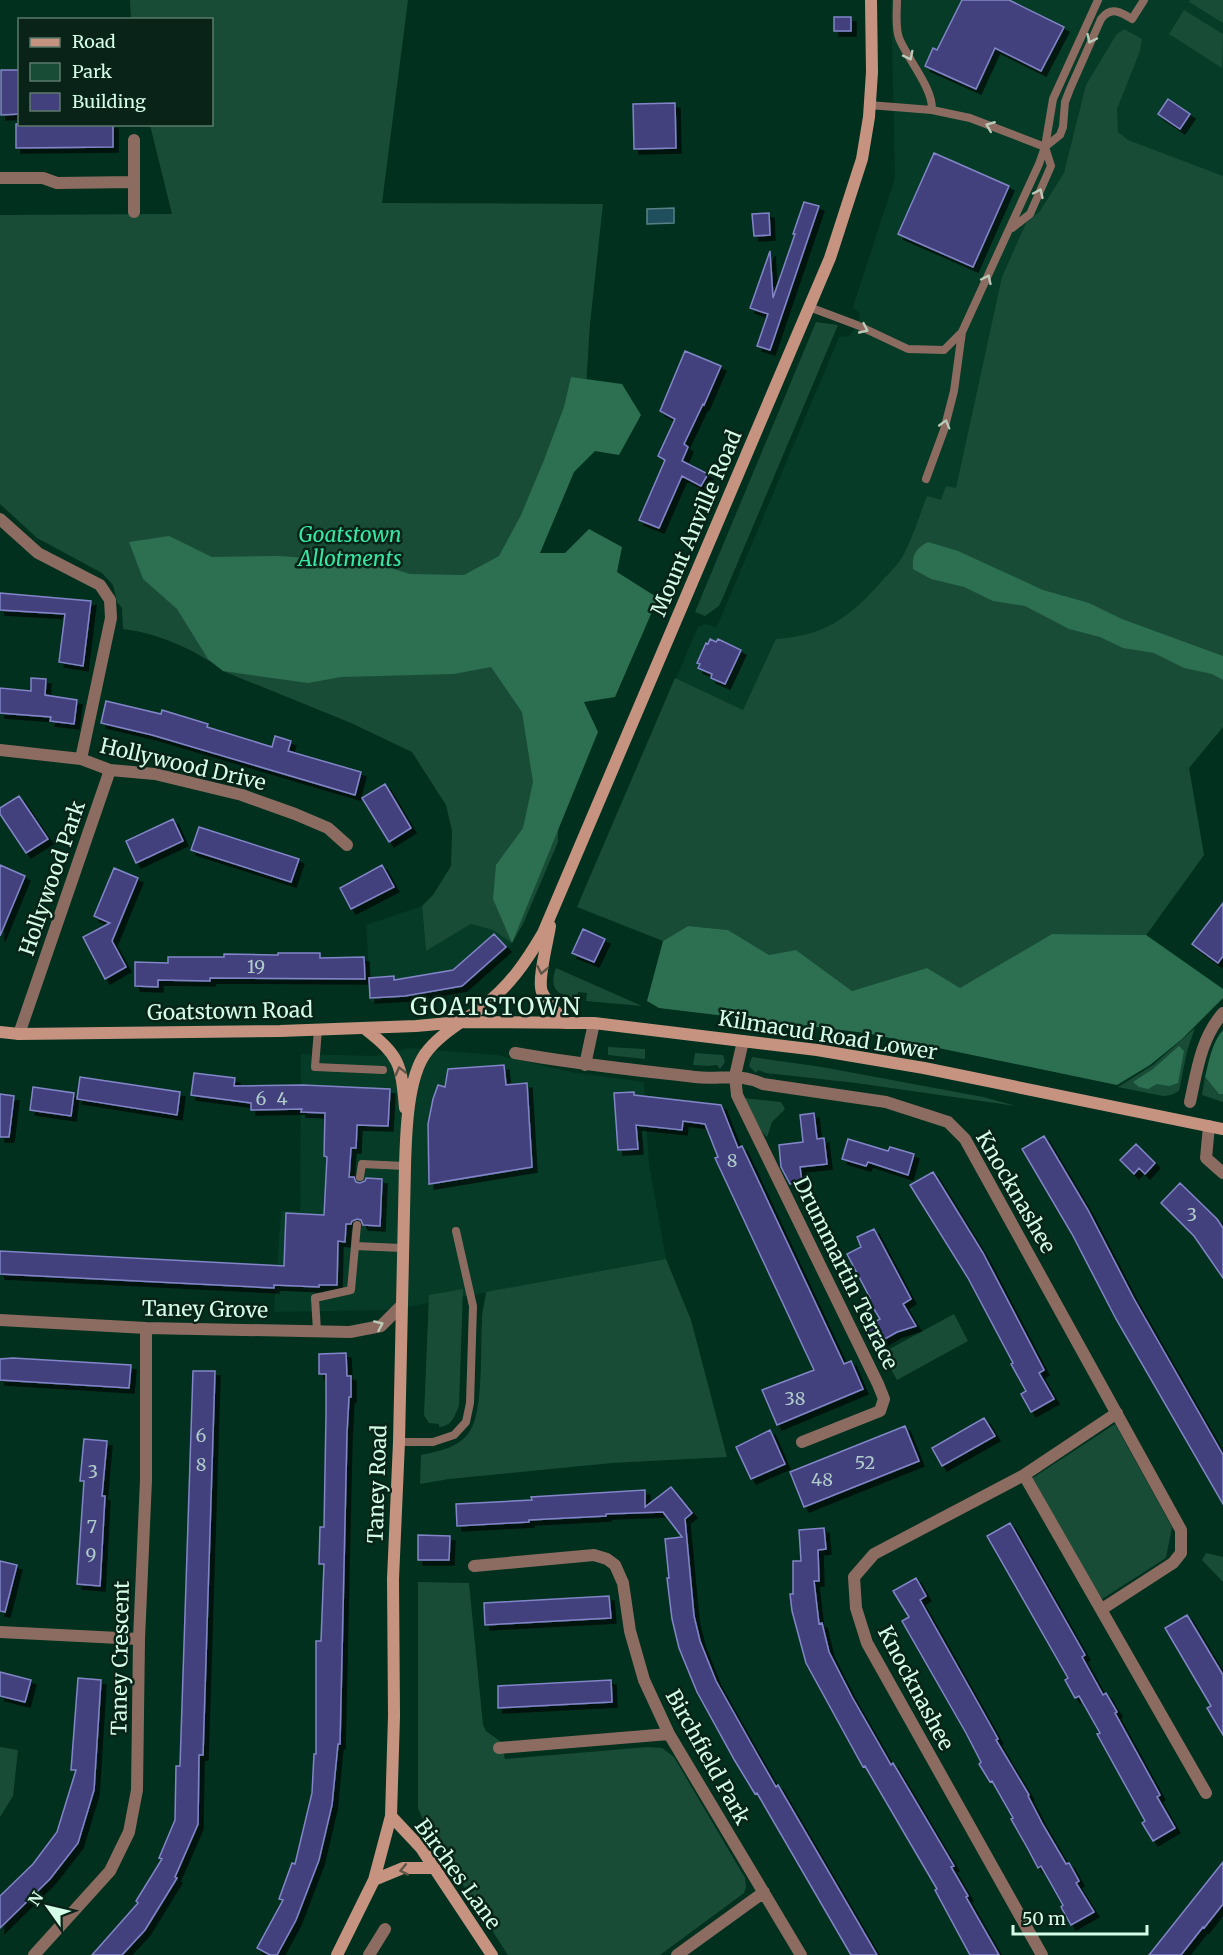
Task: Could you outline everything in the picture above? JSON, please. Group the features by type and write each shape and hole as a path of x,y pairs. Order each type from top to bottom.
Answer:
{"main road":[{"name":"Mount Anville Road","path":"460,1022 494,998 511,981 529,958 552,913 830,258 862,159 869,105 871,0"},
{"path":"552,913 540,977 541,986 548,1002 565,1023"},
{"name":"Goatstown Road","path":"0,1032 19,1034 318,1029 460,1022"},
{"name":"Kilmacud Road Lower","path":"460,1022 594,1023 817,1050 924,1068 1223,1129"},
{"name":"Taney Road","path":"337,1955 374,1880 391,1816 394,1716 393,1579 399,1442 406,1128 411,1099 422,1061 433,1045 460,1022"},
{"path":"364,1028 384,1044 398,1061 402,1077 406,1128"},
{"name":"Birches Lane","path":"391,1816 417,1842 492,1955"},
{"path":"374,1880 403,1868 435,1868"}],"street":[{"path":"134,140 134,212"},
{"path":"0,178 43,178 57,183 134,183"},
{"path":"0,519 38,553 100,585 110,600 111,618 81,759"},
{"name":"Hollywood Drive","path":"0,750 81,759 110,770 155,774 242,795 328,828 347,845"},
{"name":"Hollywood Park","path":"19,1034 110,770"},
{"path":"1190,1102 1205,1040 1214,1023 1223,1013"},
{"path":"585,1065 594,1023"},
{"path":"735,1076 743,1041"},
{"name":"Knocknashee","path":"515,1053 585,1065 705,1078 735,1076 750,1078 763,1084 886,1102 948,1122 965,1139 1181,1530 1181,1553 1173,1563 1102,1610"},
{"name":"Drummartin Terrace","path":"735,1076 737,1095 879,1384 884,1399 880,1411 802,1442"},
{"path":"1209,1126 1206,1158 1223,1173"},
{"name":"Taney Grove","path":"0,1320 146,1328 350,1332 381,1326 401,1306"},
{"name":"Taney Crescent","path":"34,1955 110,1871 129,1832 137,1790 139,1639 146,1480 146,1328"},
{"name":"Knocknashee","path":"1042,1955 867,1643 856,1608 854,1577 874,1554 1024,1475 1118,1413"},
{"path":"1024,1475 1206,1794"},
{"name":"Birchfield Park","path":"474,1566 594,1555 607,1559 615,1565 624,1582 630,1631 644,1680 669,1734 801,1955"},
{"path":"0,1632 139,1639"},
{"path":"499,1748 669,1734"},
{"path":"677,1955 764,1892"},
{"path":"369,1955 384,1929"}],"lane":[{"path":"897,0 898,35 930,92 932,110"},
{"path":"926,479 944,430 954,391 962,332 1040,164 1053,99 1098,0"},
{"path":"1045,147 1060,135 1065,102 1101,19 1112,10 1132,19 1144,0"},
{"path":"869,105 932,110 970,118 1045,147"},
{"path":"809,307 857,325 908,349 944,350 962,332"},
{"path":"318,1029 315,1067 383,1070"},
{"path":"360,1177 362,1164 405,1166"},
{"path":"316,1331 315,1298 351,1290 357,1225"},
{"path":"399,1442 433,1442 454,1435 466,1422 470,1403 473,1306 456,1231"},
{"path":"355,1246 402,1248"}],"shaded area":[{"path":"891,0 1223,0 1223,727 1189,768 1204,855 1147,935 1223,989 1223,998 1182,1039 1150,1065 1117,1085 866,1033 659,1008 647,1001 663,941 577,907 698,627 706,624 716,627 718,624 839,337 850,336 859,320 860,314 853,307 895,178"},
{"path":"571,377 622,384 641,415 619,455 595,451 574,472 540,553 565,553 589,529 622,547 617,572 658,598 615,697 584,702 598,732 512,943 493,899 496,865 523,828 533,782 522,712 491,667 454,674 341,677 308,683 223,671 208,659 177,609 143,579 129,542 169,536 212,557 279,556 374,563 410,574 464,575 499,556 521,515 544,460 564,407"},
{"path":"928,542 958,551 1043,590 1089,603 1122,619 1223,656 1223,680 1212,674 1184,668 1154,653 1123,648 1100,637 1069,629 1025,606 993,601 964,587 931,579 913,569 915,553"},
{"path":"422,906 426,951 471,924 493,930 512,943 496,962 454,991 439,995 371,1002 366,925"},
{"path":"688,926 728,930 769,955 796,950 852,991 927,968 960,988 1052,934 1146,935 1223,989 1223,998 1182,1039 1150,1065 1117,1085 866,1033 659,1008 647,1001 663,941"},
{"path":"1223,1030 1223,1094 1219,1094 1205,1077 1214,1046"},
{"path":"1179,1046 1184,1051 1178,1083 1169,1086 1157,1084 1148,1089 1139,1087 1133,1082 1153,1069"},
{"path":"408,1048 497,1055 571,1072 644,1082 649,1164 666,1259 391,1310 274,1312 281,1211 300,1211 301,1054 377,1056"}],"green space":[{"name":"Goatstown Allotments","path":"130,0 408,0 382,203 603,204 590,324 586,387 511,580 560,729 558,842 523,924 512,943 493,930 471,924 426,951 422,906 433,895 451,866 452,831 446,805 412,752 351,723 223,671 201,656 176,644 149,634 123,629 122,608 117,602 113,585 102,573 37,538 0,504 0,215 172,214 150,126 213,126 213,18 131,18"},
{"path":"1190,0 1223,0 1223,23 1189,2"},
{"path":"1184,10 1223,34 1222,68 1169,34"},
{"path":"1124,29 1142,39 1140,51 1117,109 1118,132 1128,140 1223,176 1223,727 1189,768 1204,855 1146,935 1052,934 960,989 927,968 852,991 796,950 769,955 728,930 688,926 663,941 577,907 675,678 743,710 776,639 809,634 823,629 859,605 903,556 927,496 941,500 946,486 956,488 1002,277 1026,223 1040,211 1064,173 1086,85 1116,35"},
{"path":"816,322 838,325 719,606 705,616 695,612"},
{"path":"556,968 642,1006 586,1001 587,993 578,992 577,999 560,993 556,990 553,981"},
{"path":"1195,1028 1187,1051 1179,1091 1163,1096 1118,1087 1153,1065"},
{"path":"608,1047 645,1049 645,1059 608,1055"},
{"path":"695,1053 723,1055 725,1062 720,1069 717,1065 693,1065"},
{"path":"752,1057 822,1067 983,1097 1016,1106 856,1083 766,1073 758,1070 756,1073 749,1066"},
{"path":"1205,1077 1219,1094 1223,1094 1223,1102 1202,1095"},
{"path":"743,1098 781,1102 785,1109 772,1122 767,1137 759,1129"},
{"path":"666,1259 691,1320 727,1457 612,1463 449,1479 420,1484 421,1455 454,1445 470,1431 474,1421 478,1409 482,1317 486,1292"},
{"path":"463,1289 459,1406 450,1423 439,1427 439,1424 429,1423 424,1415 429,1295"},
{"path":"954,1314 968,1341 897,1380 882,1353"},
{"path":"1115,1424 1172,1527 1166,1558 1102,1599 1028,1481"},
{"path":"1206,1553 1223,1557 1223,1582 1202,1560"},
{"path":"418,1582 469,1583 483,1725 486,1731 501,1742 505,1759 648,1747 662,1748 674,1757 745,1878 744,1893 660,1955 508,1955 428,1831 418,1808"},
{"path":"0,1747 18,1750 13,1796 0,1817"}],"water":[{"path":"674,208 674,223 647,224 647,209"}],"building":[{"path":"962,0 1009,0 1064,27 1041,71 995,48 976,89 925,66 933,48 937,50"},
{"path":"834,17 851,17 851,31 834,31"},
{"path":"1,70 18,70 18,114 1,115"},
{"path":"1168,99 1190,114 1180,129 1158,114"},
{"path":"675,103 676,148 634,149 633,104"},
{"path":"16,124 18,126 113,126 113,147 16,148"},
{"path":"934,153 1009,186 973,267 898,234"},
{"path":"804,202 819,206 770,350 757,346 768,314 750,308 770,251 773,298"},
{"path":"769,213 770,235 754,236 752,214"},
{"path":"685,351 721,366 684,444 688,447 682,461 708,474 701,486 682,476 659,528 639,520 665,460 658,456 675,419 660,411"},
{"path":"0,593 91,601 83,666 59,662 65,614 0,610"},
{"path":"710,639 716,642 718,639 741,650 725,684 711,678 712,674 698,668 700,664 697,663"},
{"path":"31,678 46,679 45,695 77,700 74,724 50,721 51,717 0,713 0,688 31,691"},
{"path":"106,701 161,714 162,710 272,747 275,736 291,741 288,751 361,772 355,795 152,735 101,723"},
{"path":"385,784 411,828 389,842 362,798"},
{"path":"19,796 48,839 26,853 0,814 0,808"},
{"path":"173,819 183,841 136,863 126,841"},
{"path":"199,827 299,859 291,882 191,850"},
{"path":"0,865 25,876 0,936"},
{"path":"382,865 394,887 351,909 340,888"},
{"path":"114,868 138,878 112,941 126,967 105,979 83,937 110,923 94,916"},
{"path":"1223,903 1223,956 1218,963 1192,944"},
{"path":"583,929 605,939 594,962 572,953"},
{"path":"494,934 506,947 462,986 405,996 370,998 369,978 394,976 394,980 453,970"},
{"path":"278,953 320,953 320,958 364,957 365,979 210,978 210,981 158,980 158,987 135,986 135,962 168,963 168,957 224,957 224,954 278,955"},
{"path":"504,1065 506,1085 527,1083 532,1167 429,1184 428,1124 438,1085 445,1087 448,1069"},
{"path":"194,1073 235,1078 234,1086 303,1085 390,1089 388,1126 357,1125 356,1148 351,1148 349,1177 354,1177 356,1182 360,1183 366,1178 382,1179 380,1226 363,1225 361,1220 357,1219 351,1224 346,1224 345,1242 338,1241 337,1285 319,1285 319,1287 274,1285 274,1288 0,1274 0,1251 284,1266 286,1213 324,1215 327,1157 324,1156 325,1113 301,1112 302,1109 251,1110 251,1103 191,1095"},
{"path":"80,1077 180,1092 177,1115 77,1099"},
{"path":"33,1087 74,1093 71,1116 30,1110"},
{"path":"634,1092 634,1095 721,1105 738,1148 742,1146 844,1364 851,1361 863,1389 777,1425 762,1390 814,1370 715,1158 718,1157 705,1124 683,1121 682,1130 636,1125 638,1149 618,1150 614,1093"},
{"path":"0,1094 14,1096 9,1137 0,1137"},
{"path":"814,1113 817,1139 824,1138 827,1164 800,1167 802,1182 790,1184 781,1167 779,1145 803,1142 800,1115"},
{"path":"1044,1136 1088,1210 1134,1299 1223,1455 1223,1504 1116,1319 1072,1234 1022,1149"},
{"path":"848,1139 888,1151 890,1147 914,1154 908,1175 868,1162 866,1166 842,1159"},
{"path":"1136,1144 1155,1163 1145,1174 1139,1168 1134,1174 1120,1160"},
{"path":"933,1172 983,1253 1044,1370 1039,1373 1054,1399 1031,1412 1021,1394 1026,1391 1011,1364 1013,1363 968,1278 910,1185"},
{"path":"1180,1183 1217,1219 1223,1228 1223,1278 1194,1236 1161,1203"},
{"path":"874,1229 911,1299 903,1304 916,1326 897,1332 876,1344 866,1327 880,1319 847,1254 861,1247 857,1237"},
{"path":"346,1353 347,1376 351,1376 351,1397 349,1397 347,1433 340,1744 338,1744 332,1805 319,1860 296,1920 277,1955 270,1955 257,1948 283,1900 279,1899 292,1863 295,1864 312,1793 314,1754 316,1754 316,1641 321,1641 324,1564 319,1564 320,1527 324,1527 326,1415 326,1374 319,1374 319,1354"},
{"path":"0,1359 131,1365 129,1388 0,1380"},
{"path":"193,1371 215,1371 203,1755 199,1755 198,1824 175,1877 177,1878 145,1930 122,1955 92,1955 138,1903 136,1901 162,1859 159,1858 175,1820 176,1766 180,1766"},
{"path":"984,1418 995,1436 942,1466 932,1448"},
{"path":"905,1426 919,1461 804,1507 790,1472"},
{"path":"770,1430 785,1464 751,1479 736,1447"},
{"path":"84,1439 107,1441 102,1496 105,1496 100,1586 77,1584 84,1481 80,1481"},
{"path":"671,1487 692,1513 685,1519 694,1616 700,1641 716,1681 776,1787 778,1785 877,1955 851,1955 757,1793 755,1794 735,1761 697,1692 679,1648 672,1619 667,1578 669,1578 665,1539 682,1537 663,1512 606,1514 606,1516 457,1526 456,1504 645,1490 645,1507"},
{"path":"1010,1523 1085,1655 1082,1657 1103,1695 1106,1693 1117,1712 1115,1713 1160,1795 1157,1797 1175,1828 1153,1841 1142,1823 1145,1821 1097,1734 1100,1733 1079,1696 1075,1698 1065,1680 1068,1678 987,1536"},
{"path":"824,1528 826,1549 818,1550 819,1581 814,1581 819,1624 822,1623 829,1652 891,1765 893,1763 954,1866 951,1867 968,1896 966,1897 999,1955 970,1955 935,1890 937,1889 865,1766 863,1767 806,1663 792,1611 790,1594 793,1594 793,1561 801,1561 799,1530"},
{"path":"418,1535 450,1536 449,1560 418,1560"},
{"path":"0,1561 17,1565 5,1612 0,1611"},
{"path":"916,1578 926,1596 920,1600 998,1739 996,1740 1029,1795 1043,1825 1066,1864 1069,1863 1079,1881 1076,1883 1094,1912 1071,1925 1061,1907 1063,1905 1041,1866 1038,1868 1011,1819 1013,1818 992,1781 990,1782 979,1764 981,1762 966,1733 902,1621 909,1617 893,1591"},
{"path":"609,1596 611,1618 485,1625 484,1603"},
{"path":"1187,1615 1223,1675 1223,1735 1207,1708 1211,1706 1165,1628"},
{"path":"0,1672 31,1680 25,1702 0,1696"},
{"path":"78,1678 101,1680 94,1790 78,1843 50,1879 0,1928 0,1896 33,1864 57,1832 76,1770 71,1770"},
{"path":"611,1680 612,1702 498,1708 498,1686"},
{"path":"1223,1862 1223,1904 1204,1928 1181,1955 1149,1955"}],"district":[{"name":"GOATSTOWN","path":"496,1006"}]}
